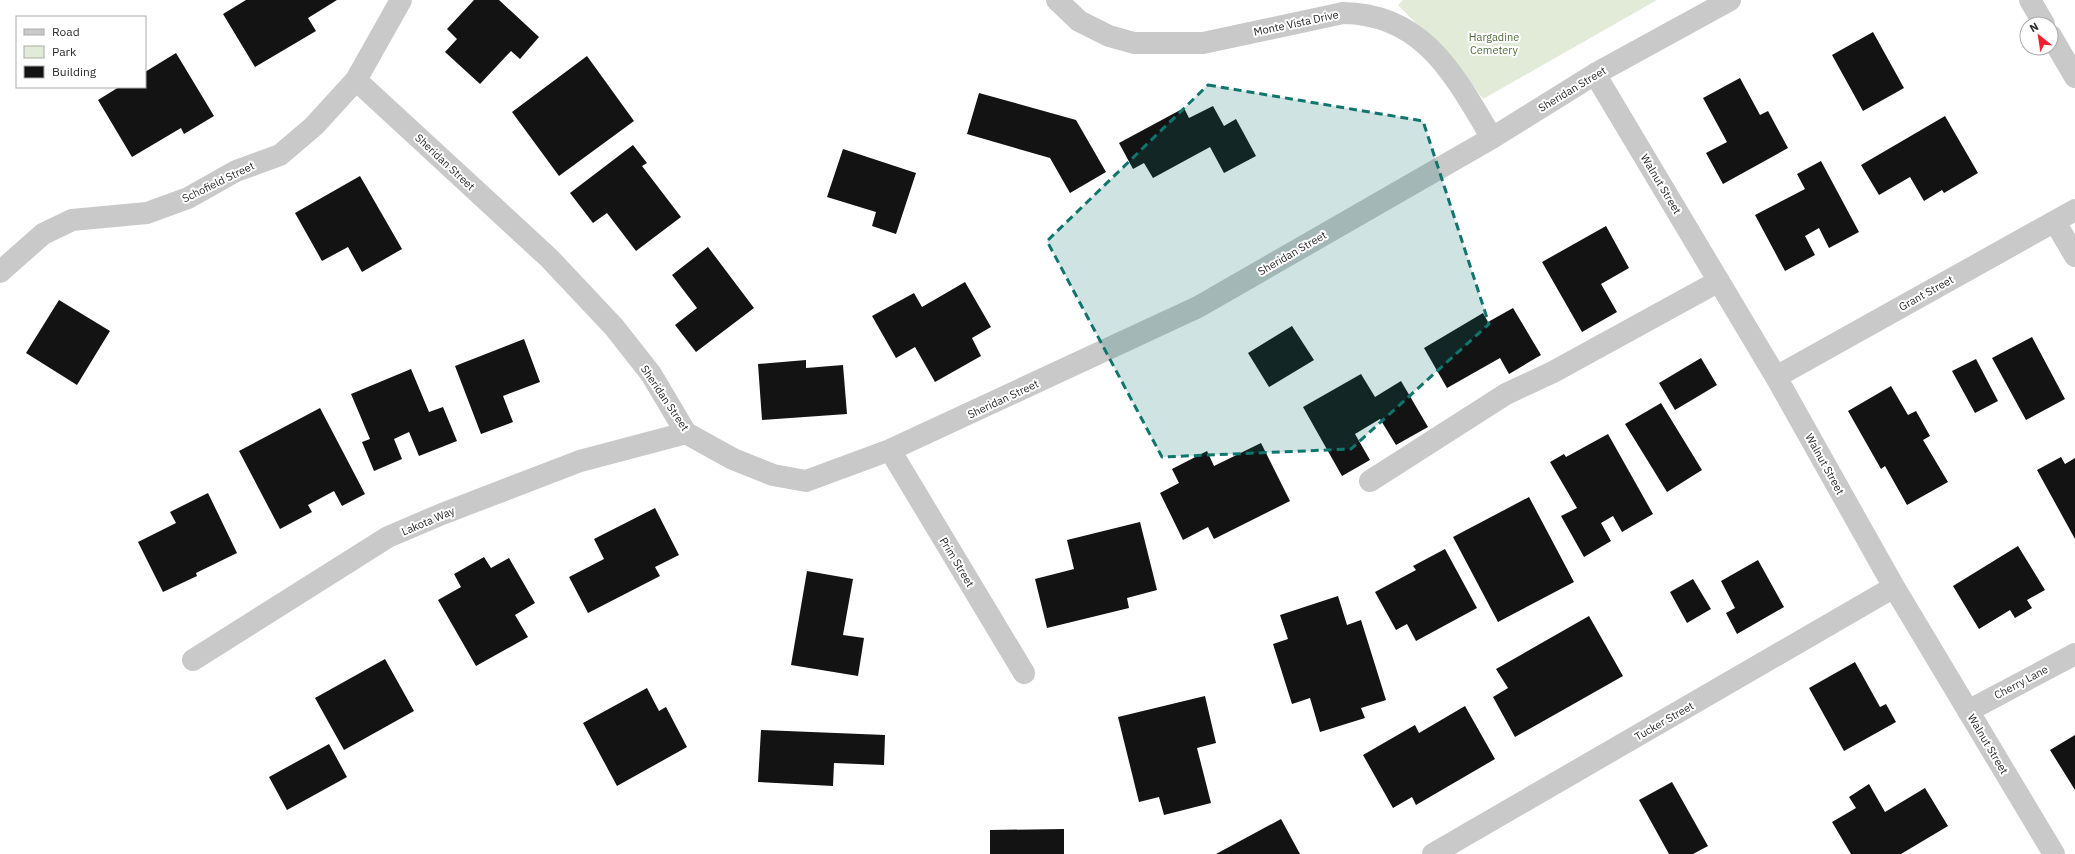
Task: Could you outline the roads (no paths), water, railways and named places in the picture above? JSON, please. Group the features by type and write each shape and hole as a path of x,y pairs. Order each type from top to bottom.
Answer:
{"street":[{"name":"Schofield Street","path":"0,272 44,234 72,220 147,213 188,198 236,171 280,155 314,126 356,80 401,0"},
{"name":"Monte Vista Drive","path":"1057,0 1078,21 1109,36 1134,43 1203,43 1344,13 1364,13 1400,24 1415,34 1436,54 1466,96 1492,138"},
{"name":"Sheridan Street","path":"356,80 548,258 614,327 651,374 686,432 733,459 773,475 806,481 890,450 1198,307 1492,138 1596,74 1730,0"},
{"path":"2030,0 2039,16"},
{"path":"2059,50 2075,77"},
{"name":"Walnut Street","path":"1596,74 1776,377 1894,587 2054,854"},
{"name":"Grant Street","path":"1776,377 2075,210"},
{"path":"2055,222 2075,256"},
{"path":"1370,481 1506,394 1553,372 1719,281"},
{"name":"Lakota Way","path":"193,660 388,537 442,514 580,461 686,432"},
{"name":"Prim Street","path":"890,450 1024,673"},
{"name":"Tucker Street","path":"1433,854 1894,587"},
{"name":"Cherry Lane","path":"1968,711 2075,654"}],"park label":[{"name":"Hargadine Cemetery","path":"1494,43"}]}
